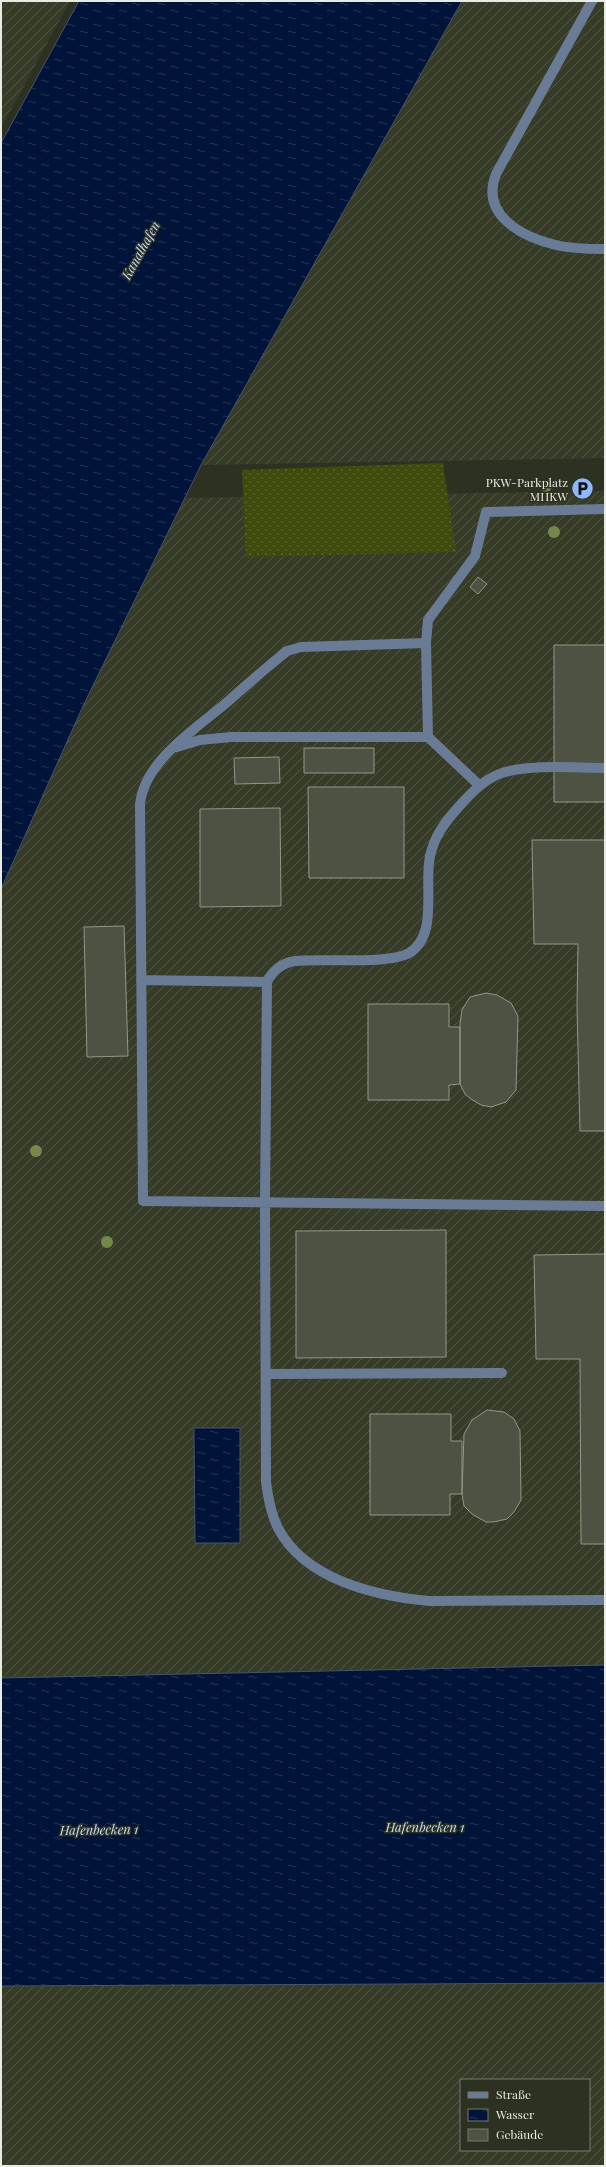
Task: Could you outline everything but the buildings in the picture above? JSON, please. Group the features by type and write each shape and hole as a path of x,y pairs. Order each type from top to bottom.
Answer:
{"lane":[{"path":"592,1 496,174 493,182 492,198 495,207 503,217 519,230 540,240 574,248 605,249"},
{"path":"428,737 426,643 428,620 476,556 486,512 605,509"},
{"path":"426,643 291,649 170,751 155,768 140,797 143,1201 605,1206"},
{"path":"170,751 192,742 231,737 428,737 479,785"},
{"path":"605,768 522,769 498,774 479,785 448,821 432,848 428,865 426,931 419,946 407,954 390,959 289,962 276,969 267,982 265,1202 265,1470 270,1505 278,1528 294,1550 315,1567 339,1579 364,1588 417,1600 605,1600"},
{"path":"141,980 267,982"},
{"path":"266,1374 502,1373"}],"shaded area":[{"path":"1,1 70,1 1,128"},
{"path":"462,1 605,1 605,458 201,465"},
{"path":"605,491 605,1665 1,1678 1,889 83,706 185,498"},
{"path":"605,1983 605,2166 1,2166 1,1986"}],"green space":[{"path":"443,463 456,552 246,557 242,470"}],"water":[{"name":"Kanalhafen","path":"79,1 462,1 201,465 83,706 1,889 1,143"},
{"path":"194,1428 240,1428 240,1543 195,1543"},
{"name":"Hafenbecken 1","path":"605,1665 605,1983 1,1986 1,1678"}],"place":[{"name":"PKW-Parkplatz MHKW","path":"583,489"}]}
